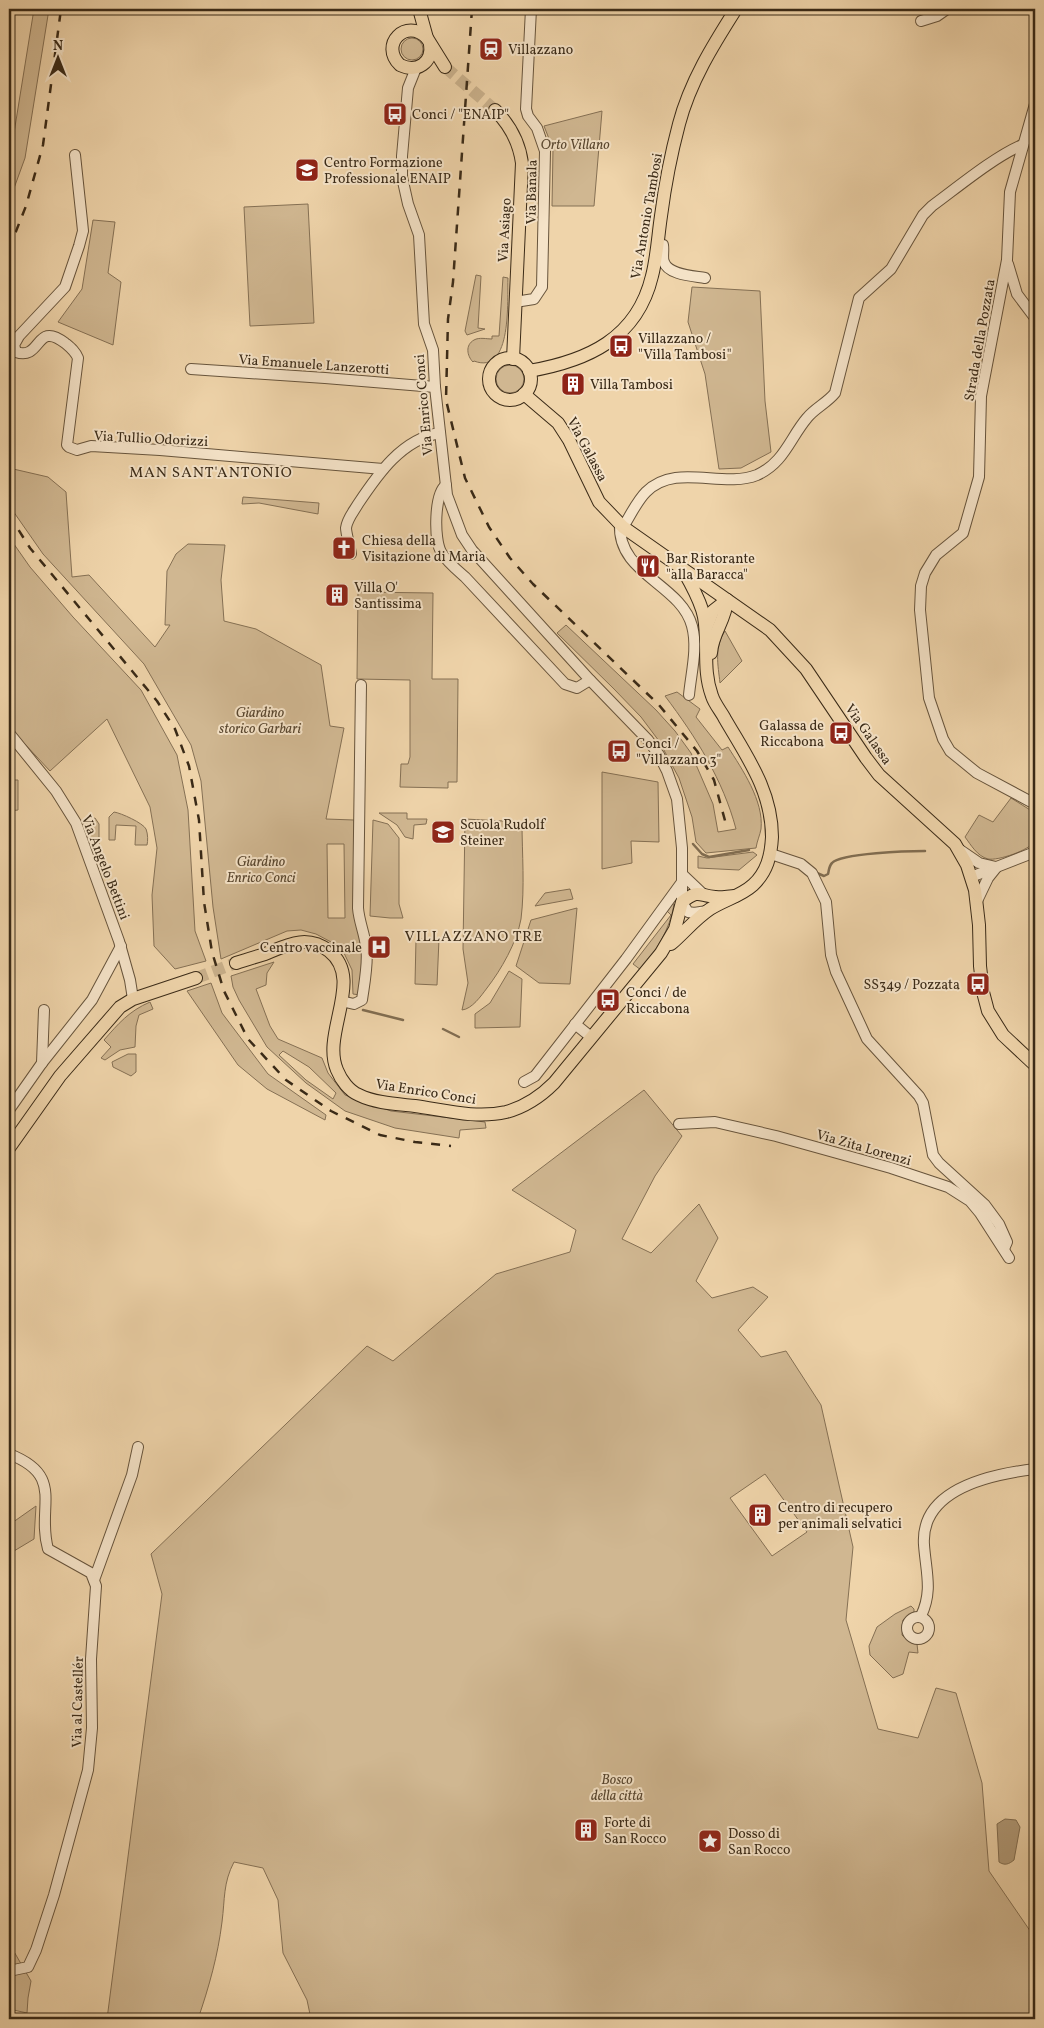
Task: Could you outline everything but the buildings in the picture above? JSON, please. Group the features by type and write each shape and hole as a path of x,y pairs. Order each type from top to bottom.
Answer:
{"main road":[{"path":"404,32 415,9"},
{"path":"419,9 430,54 420,66"},
{"name":"Via Antonio Tambosi","path":"529,371 554,367 578,360 595,352 620,333 630,322 647,293 652,276 665,191 680,120 703,61 736,9"},
{"path":"417,31 428,41 445,67 434,63 420,66 400,65 393,56 393,44 399,34 417,31"},
{"name":"Via Asiago","path":"495,110 504,119 515,137 522,163 513,359"},
{"path":"505,359 513,359 524,364 529,371 530,385 524,394 515,399 502,398 491,387 489,376 495,365 505,359"},
{"name":"Via Galassa","path":"524,394 558,423 569,440 599,502 621,525 770,630 800,660 879,775 947,835 960,850 971,877 977,902 980,966 983,992 988,1011 1003,1035 1035,1065"},
{"path":"683,570 701,606 706,631"},
{"path":"725,718 714,682 711,650 714,636 722,624 727,609 727,600"},
{"path":"661,953 708,910 746,890 761,876 770,854 772,829 768,800 754,768 713,699 708,682 705,663 706,631 709,617 713,611 727,600"},
{"path":"722,624 739,617 751,616"},
{"path":"682,902 690,896 702,893 716,897 735,896"},
{"name":"Via Enrico Conci","path":"236,964 287,944 303,941 312,942 329,951 340,964 344,974 344,990 333,1048 336,1069 348,1087 359,1095 390,1103 476,1115 491,1115 520,1107 536,1099 554,1083 661,953 675,929 682,902"},
{"path":"9,1148 60,1076 120,1007 133,999 196,978"}],"street":[{"name":"Via Banala","path":"515,302 534,299 542,288 545,151 537,128 528,116 526,109 532,9"},
{"path":"921,21 937,16 947,9"},
{"name":"Via Enrico Conci","path":"400,65 408,88"},
{"name":"Via Enrico Conci","path":"420,66 408,88 402,177 408,204 419,235 424,324 433,350 440,433 446,485 451,508 462,535 472,550 590,680 648,740 668,771 678,799 680,815 682,902"},
{"path":"1035,104 1010,192 1008,260 1018,294 1035,318"},
{"path":"689,694 695,645 692,624 678,603 662,587 644,574 626,552 619,536 621,525 645,493 656,485 671,479 686,477 738,479 757,475 770,467 794,439 806,420 835,393 859,298 891,268 923,215 932,206 1011,150 1022,145"},
{"name":"Via Tullio Odorizzi","path":"75,155 83,231 76,254 65,287 19,336 14,345 14,350 22,354 27,353 34,349 42,338 55,335 75,351 78,358 69,422 67,445 69,448 77,450 91,446 160,450 383,470"},
{"path":"657,244 663,245 664,262 668,268 679,274 705,278"},
{"name":"Strada della Pozzata","path":"1008,260 981,396 976,489 963,533 936,555 925,573 921,586 920,617 929,698 943,739 950,751 977,773 1035,804"},
{"name":"Via Emanuele Lanzerotti","path":"191,369 435,387"},
{"path":"351,554 350,541 346,529 349,519 383,470 406,447 421,438 440,433"},
{"name":"Via Enrico Conci","path":"446,485 441,489 437,504 438,537 441,552 565,684 577,688 590,680"},
{"path":"341,1001 354,1004 362,1000 365,981 367,947 359,916 361,685"},
{"name":"Via Angelo Bettini","path":"9,733 56,791 70,812 85,844 121,946 133,999"},
{"path":"960,850 979,863 996,867"},
{"path":"971,877 1035,852"},
{"name":"Via Zita Lorenzi","path":"679,1124 715,1122 776,1136 890,1168 948,1187 970,1201 990,1227 1006,1253 1007,1242 999,1224 985,1205 939,1163 933,1154 925,1109 919,1096 867,1039 857,1020 836,972 832,955 826,902 812,873 801,864 770,854"},
{"path":"977,902 988,878 996,867"},
{"path":"524,1082 535,1076 682,878 702,893"},
{"path":"682,902 688,912 694,913 708,910"},
{"path":"9,1110 42,1063 92,1000 121,946"},
{"path":"42,1063 44,1010"},
{"path":"575,1024 591,1037"},
{"path":"94,1580 132,1475 138,1447"},
{"path":"9,1454 24,1460 32,1466 43,1482 46,1492 46,1540 48,1549 81,1566 91,1573 94,1580"},
{"path":"921,1616 927,1603 928,1590 924,1535 936,1508 953,1492 970,1484 996,1476 1035,1470"},
{"name":"Via al Castellér","path":"9,1971 28,1968 36,1950 85,1785 92,1728 91,1658 96,1586 94,1580"}],"green space":[{"path":"34,9 49,9 25,158 9,202 9,154"},
{"path":"412,38 420,41 423,49 420,57 412,60 404,57 401,49 404,41"},
{"name":"Orto Villano","path":"602,111 594,206 552,206 553,149 544,126"},
{"path":"308,204 314,323 250,326 244,207"},
{"path":"93,220 115,222 108,273 121,282 113,345 58,322 82,289"},
{"path":"476,275 481,276 478,328 485,329 467,335 465,331"},
{"path":"503,277 508,278 508,302 502,347 496,357 487,363 473,362 469,357 468,351 471,342 499,336"},
{"path":"692,287 760,291 765,401 771,452 741,468 719,469 705,374 688,322"},
{"path":"510,365 520,369 524,379 520,389 510,393 500,389 496,379 500,369"},
{"path":"9,468 48,477 66,492 72,577 89,575 155,647 170,625 165,625 167,571 176,554 188,544 225,545 221,580 224,621 256,629 321,665 330,726 344,728 326,819 354,820 356,919 363,944 360,995 353,994 352,970 344,953 331,942 316,934 301,930 287,931 221,959 213,907 201,781 191,745 144,664 43,554 13,511 9,502","holes":["327,844 344,844 345,918 328,918"]},
{"path":"243,497 319,503 318,514 259,503 242,504"},
{"path":"9,537 30,567 73,617 141,690 177,755 188,810 195,931 206,961 175,969 154,946 152,895 157,848 150,807 107,719 50,771 9,727"},
{"path":"358,592 433,593 432,679 458,679 457,782 448,782 448,788 400,787 401,764 408,764 410,757 410,680 357,679"},
{"path":"566,625 656,710 675,731 691,753 713,804 718,832 736,829 716,776 698,743 665,696 677,692 700,709 696,717 722,750 728,747 756,797 761,818 761,829 756,848 706,853 696,842 692,817 679,778 659,741 641,717 557,633"},
{"path":"725,631 742,661 720,683 718,650"},
{"path":"602,772 658,782 659,842 631,841 632,863 602,869"},
{"path":"9,780 18,780 18,810 9,811"},
{"path":"1011,798 1035,813 1035,841 1027,848 1006,857 984,858 965,837 979,815 993,822"},
{"path":"114,812 132,819 146,829 147,845 135,845 136,826 116,825 115,840 109,840 109,817"},
{"path":"379,813 407,813 407,819 427,819 426,824 414,825 413,839 405,837 397,825"},
{"path":"95,818 99,824 99,859 96,863 83,822"},
{"path":"465,819 522,822 523,883 521,919 508,955 482,995 473,1005 462,1010 468,983 463,949"},
{"path":"373,820 388,824 399,838 399,904 403,918 370,916"},
{"path":"753,852 757,855 739,870 698,868 698,856 707,858"},
{"path":"570,889 573,899 535,906 545,893"},
{"path":"674,904 672,913 666,931 641,970 633,964 671,915 667,911"},
{"path":"577,908 570,984 539,983 516,966 531,920"},
{"path":"416,939 439,939 437,985 415,984"},
{"path":"274,962 267,973 266,985 256,989 270,1026 278,1039 322,1058 328,1073 345,1095 391,1111 485,1122 486,1128 460,1130 459,1138 395,1128 345,1111 306,1083 267,1047 239,1000 233,987 231,976","holes":["283,1051 309,1067 336,1093 333,1099 306,1080 279,1055"]},
{"path":"509,971 522,979 520,1027 475,1028 475,1014 490,1003"},
{"path":"211,983 222,1013 268,1074 326,1115 325,1120 267,1089 238,1065 187,991"},
{"path":"150,1002 153,1009 139,1015 136,1026 135,1047 120,1050 105,1060 101,1058 111,1047 104,1040 119,1023"},
{"path":"128,1054 136,1054 136,1072 131,1076 113,1067 112,1062"},
{"name":"Bosco della città","path":"644,1090 682,1136 655,1176 622,1239 651,1253 699,1204 718,1238 696,1281 712,1298 753,1287 768,1297 738,1330 761,1357 786,1351 821,1405 853,1547 846,1620 878,1729 918,1738 936,1688 956,1693 982,1783 989,1871 1035,1938 1035,2019 311,2019 307,2000 283,1953 278,1900 263,1868 234,1862 226,1884 216,1959 198,2019 107,2019 162,1594 151,1554 367,1346 393,1361 496,1274 570,1252 576,1230 512,1190","holes":["765,1474 807,1532 772,1556 730,1498"]},
{"path":"36,1506 34,1539 9,1554 9,1525"},
{"path":"911,1606 914,1612 903,1620 902,1635 907,1640 917,1644 918,1653 909,1652 903,1674 893,1678 870,1655 869,1646 877,1627 895,1614"},
{"path":"9,1943 31,1981 27,2013 9,2009"}],"shaded area":[{"path":"1005,1819 1016,1820 1020,1827 1014,1860 1005,1864 999,1862 997,1824"}],"waterway":[{"path":"693,844 702,854 709,857 749,850"},
{"path":"817,873 824,876 828,874 832,863 848,857 876,853 925,851"},
{"path":"363,1010 403,1020"},
{"path":"443,1029 459,1037"}],"tunnel":[{"path":"445,67 495,110"},
{"path":"196,978 236,963"}],"railway":[{"path":"9,249 26,206 43,145 61,9"},
{"path":"472,9 453,282 448,319 446,400 465,478 489,527 510,558 533,584 659,705 697,751 714,780 727,828"},
{"path":"9,515 30,548 157,701 175,729 189,766 199,820 204,902 212,952 224,991 248,1039 286,1080 331,1111 380,1135 415,1142 451,1146"}],"place":[{"name":"Villazzano","path":"491,49"},
{"name":"Conci / \"ENAIP\"","path":"395,114"},
{"name":"Centro Formazione Professionale ENAIP","path":"307,170"},
{"name":"Villazzano / \"Villa Tambosi\"","path":"621,346"},
{"name":"Villa Tambosi","path":"573,384"},
{"name":"Chiesa della Visitazione di Maria","path":"344,548"},
{"name":"Bar Ristorante \"alla Baracca\"","path":"648,566"},
{"name":"Villa O' Santissima","path":"337,595"},
{"name":"Galassa de Riccabona","path":"841,733"},
{"name":"Conci / \"Villazzano 3\"","path":"619,751"},
{"name":"Scuola Rudolf Steiner","path":"443,832"},
{"name":"Centro vaccinale","path":"379,947"},
{"name":"SS349 / Pozzata","path":"978,984"},
{"name":"Conci / de Riccabona","path":"608,1000"},
{"name":"Centro di recupero per animali selvatici","path":"760,1515"},
{"name":"Forte di San Rocco","path":"586,1830"},
{"name":"Dosso di San Rocco","path":"710,1841"}],"district":[{"name":"MAN SANT'ANTONIO","path":"211,472"},
{"name":"VILLAZZANO TRE","path":"474,936"}],"park label":[{"name":"Giardino storico Garbari","path":"260,720"},
{"name":"Giardino Enrico Conci","path":"261,870"}]}
